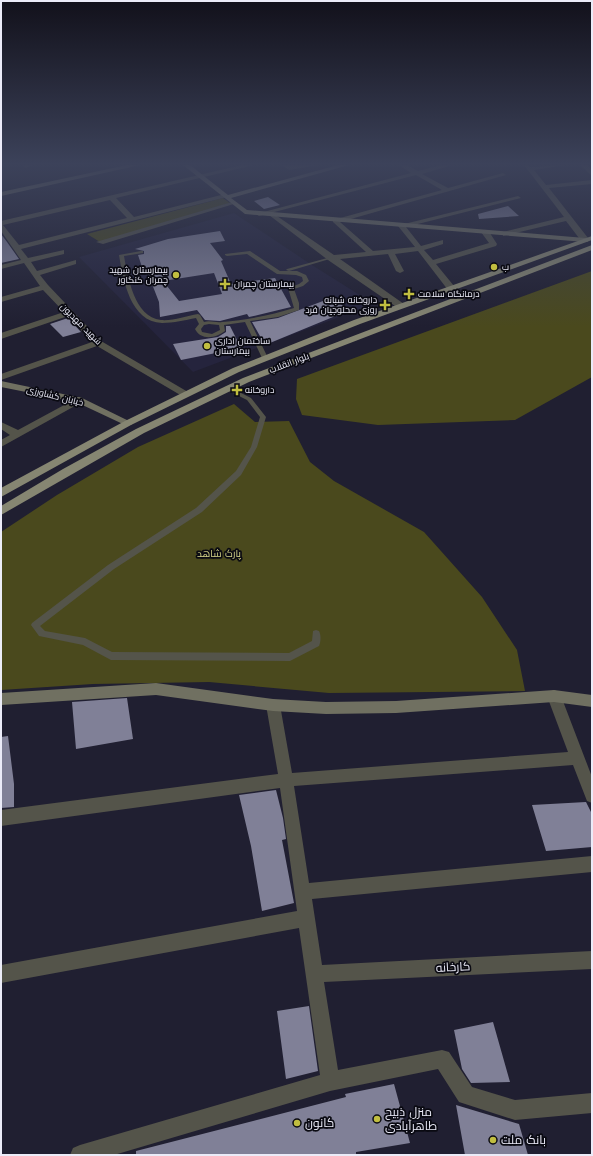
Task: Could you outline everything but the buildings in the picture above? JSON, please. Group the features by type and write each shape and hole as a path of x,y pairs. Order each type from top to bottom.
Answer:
{"main road":[{"name":"بلوار انقلاب","path":"1,493 128,423 185,394 265,358 451,288 590,242"},
{"name":"بلوار انقلاب","path":"1,511 68,470 140,431 227,388 590,242"}],"street":[{"path":"1,223 18,219"},
{"path":"16,248 132,219"},
{"path":"100,242 179,219"},
{"path":"276,219 401,306"},
{"path":"318,219 590,242"},
{"path":"402,226 431,219"},
{"path":"506,234 564,219"},
{"path":"569,219 590,242"},
{"path":"335,220 372,254"},
{"name":"شهید مهدیون","path":"1,226 34,274 98,343 185,394"},
{"path":"402,226 451,288"},
{"path":"431,263 493,244 485,232"},
{"path":"1,239 9,238"},
{"path":"331,258 419,249 440,242"},
{"path":"1,267 60,252"},
{"path":"390,252 400,271"},
{"path":"34,274 73,262"},
{"path":"1,300 45,287"},
{"path":"1,336 69,313"},
{"path":"1,376 98,343"},
{"name":"خیابان کشاورزی","path":"1,384 79,400 128,423"},
{"path":"1,444 79,400"},
{"path":"1,426 18,435"},
{"path":"1,699 156,690 273,705 326,708 396,707 554,696 592,701"},
{"path":"554,696 590,787"},
{"path":"273,705 303,892 330,1081"},
{"path":"1,818 286,780 578,758"},
{"path":"303,892 592,864"},
{"path":"1,974 306,918"},
{"name":"کارخانه","path":"315,974 592,960"},
{"path":"80,1155 330,1081 442,1059 466,1095 516,1110 592,1103"}],"lane":[{"path":"141,252 121,255 132,296 144,314 159,322 198,316 202,324"},
{"path":"220,324 223,330 218,334 211,336 198,331 202,324 209,322 220,324 247,321 278,315 297,309 298,304 291,292 291,288 301,285 306,281 304,276 297,273 279,273 248,252 226,255"},
{"path":"279,273 331,258"},
{"path":"247,321 265,358"},
{"path":"227,388 249,399 263,417 254,447 239,474 199,510 111,568 35,625 42,634 85,642 111,656 290,657 316,643 316,633"}],"shaded area":[{"name":"بیمارستان چمران","path":"213,219 243,219 374,304 193,372 79,257"}],"green space":[{"path":"144,219 177,219 100,242 87,234"},
{"path":"592,271 592,377 515,420 378,425 302,415 296,399 297,379"},
{"name":"پارک شاهد","path":"234,404 255,422 289,421 310,462 334,481 424,532 482,597 517,650 525,691 329,693 209,682 93,684 1,690 1,532 57,495 138,447"}],"place":[{"name":"ب","path":"494,267"},
{"name":"بیمارستان شهید چمران کنگاور","path":"176,275"},
{"name":"بیمارستان چمران","path":"225,284"},
{"name":"درمانگاه سلامت","path":"409,294"},
{"name":"داروخانه شبانه روزی محلوجیان فرد","path":"385,305"},
{"name":"ساختمان اداری بیمارستان","path":"207,346"},
{"name":"داروخانه","path":"237,390"},
{"name":"منزل ذبیح طاهرآبادی","path":"377,1119"},
{"name":"کانون","path":"297,1123"},
{"name":"بانک ملت","path":"493,1140"}]}
